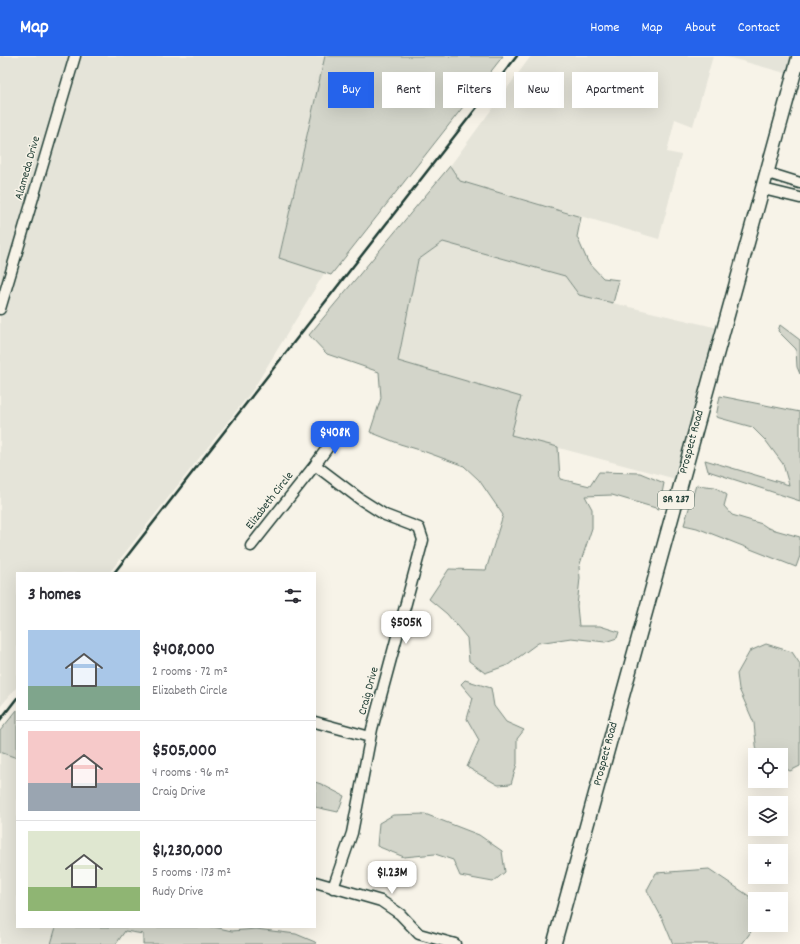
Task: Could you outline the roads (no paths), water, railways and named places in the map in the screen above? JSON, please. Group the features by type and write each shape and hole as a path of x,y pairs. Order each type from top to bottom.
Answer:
{"main road":[{"name":"Prospect Road","path":"554,944 755,214 768,173 799,56"}],"street":[{"name":"Alameda Drive","path":"0,310 75,56"},
{"path":"768,173 800,183"},
{"path":"763,189 800,198"},
{"name":"Elizabeth Circle","path":"251,546 315,465 338,433"},
{"name":"Craig Drive","path":"315,465 360,499 385,515 419,528 423,540 370,737 352,833 333,888"},
{"path":"316,722 370,737"},
{"path":"316,882 381,901 400,914 419,934 455,944"}],"railway":[{"path":"115,572 517,56"},
{"path":"0,720 16,699"}]}
